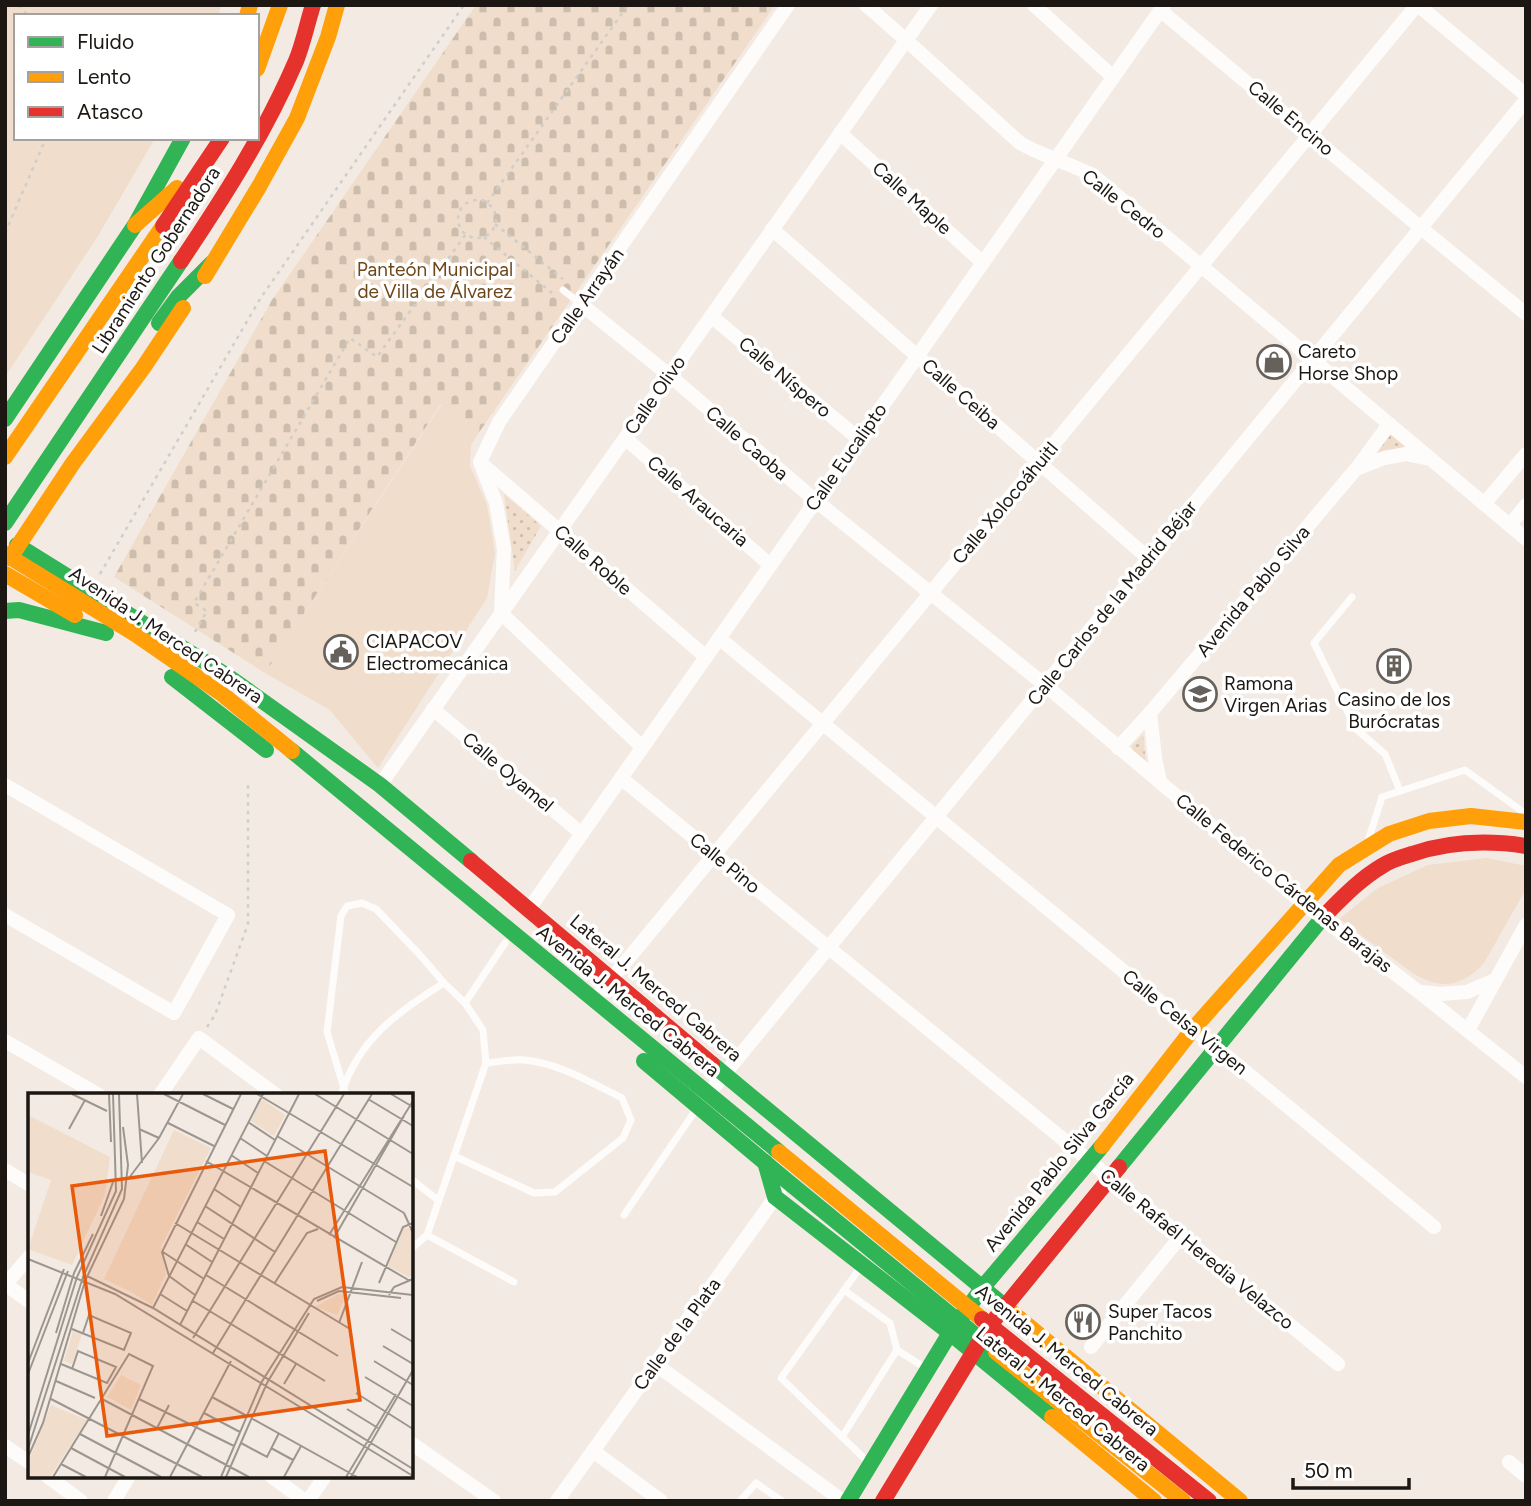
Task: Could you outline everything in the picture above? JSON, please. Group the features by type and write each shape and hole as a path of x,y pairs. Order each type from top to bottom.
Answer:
{"main road":[{"path":"259,63 279,5"},
{"name":"Libramiento Gobernadora","path":"259,137 297,59 313,5"},
{"path":"9,556 73,463 144,368 200,284 260,185 297,118 328,37 337,5"},
{"path":"5,419 135,225 182,140"},
{"name":"Libramiento Gobernadora","path":"5,457 221,140"},
{"name":"Libramiento Gobernadora","path":"5,523 219,205 257,140"},
{"path":"135,225 205,164"},
{"path":"86,405 122,372 178,298 212,263"},
{"name":"Lateral J. Merced Cabrera","path":"9,556 65,575 149,626 226,675 380,785 1240,1501"},
{"name":"Avenida J. Merced Cabrera","path":"9,556 104,615 222,694 594,1000 703,1100 765,1163 953,1327 982,1339 1209,1501"},
{"name":"Avenida J. Merced Cabrera","path":"5,574 106,633 169,675 703,1100 797,1167 968,1308 982,1339 1183,1501"},
{"path":"65,575 86,604"},
{"path":"5,611 19,610 106,633"},
{"path":"104,615 149,626"},
{"name":"Avenida Pablo Silva García","path":"845,1501 953,1327 984,1287 1090,1161 1193,1029 1339,865 1389,834 1429,821 1471,816 1526,821"},
{"path":"883,1501 1005,1306 1321,918 1354,887 1385,864 1430,847 1470,841 1497,841 1526,846"},
{"path":"765,1163 775,1197"},
{"name":"Lateral J. Merced Cabrera","path":"775,1197 863,1265 953,1327"},
{"name":"Lateral J. Merced Cabrera","path":"982,1339 1154,1501"}],"street":[{"name":"Calle Arrayán","path":"480,461 499,422 789,5"},
{"name":"Calle Cedro","path":"866,5 1020,143 1094,176 1526,539"},
{"name":"Calle Olivo","path":"380,785 930,5"},
{"path":"1034,5 1113,77"},
{"path":"1417,5 1526,98"},
{"name":"Calle Xolocoáhuitl","path":"594,1000 1417,5"},
{"name":"Calle Eucalipto","path":"529,909 1162,8"},
{"name":"Calle Encino","path":"1162,8 1526,314"},
{"name":"Calle Carlos de la Madrid Béjar","path":"703,1100 1526,98"},
{"name":"Calle Maple","path":"841,133 983,263"},
{"name":"Calle Ceiba","path":"772,229 1149,559"},
{"name":"Calle Caoba","path":"582,305 669,375 816,501 1045,685"},
{"name":"Calle Níspero","path":"711,316 859,439"},
{"name":"Avenida Pablo Silva","path":"1118,748 1356,469 1389,424"},
{"name":"Calle Araucaria","path":"625,438 770,565"},
{"name":"Avenida Pablo Silva","path":"1356,469 1384,458 1406,454 1430,458"},
{"path":"1484,504 1526,454"},
{"path":"480,461 496,503 504,549 501,613 642,747"},
{"name":"Calle Roble","path":"480,461 706,657"},
{"path":"1510,525 1526,505"},
{"path":"719,638 936,817"},
{"name":"Calle Federico Cárdenas Barajas","path":"1045,685 1321,918 1526,1077"},
{"name":"Calle Oyamel","path":"433,709 582,834"},
{"path":"1150,713 1160,782"},
{"name":"Calle Pino","path":"621,778 829,948"},
{"path":"5,785 228,915 174,1013 5,915"},
{"name":"Calle Celsa Virgen","path":"936,817 1434,1227"},
{"path":"1468,1030 1526,925"},
{"name":"Calle Rafaél Heredia Velazco","path":"829,948 1338,1364"},
{"path":"1419,992 1467,992 1495,980"},
{"path":"161,1093 199,1038 273,1093"},
{"path":"5,1041 96,1093"},
{"name":"Calle de la Plata","path":"557,1501 797,1167"},
{"path":"5,1170 28,1184"},
{"path":"1091,1348 1181,1236"},
{"path":"28,1258 5,1284 28,1301"},
{"path":"655,1364 845,1501"},
{"path":"413,1444 494,1501"},
{"path":"5,1446 28,1463"},
{"path":"593,1451 660,1501"},
{"path":"1509,1462 1526,1476"},
{"path":"50,1478 81,1501"},
{"path":"114,1501 128,1478"},
{"path":"274,1478 306,1501 323,1478"}],"lane":[{"path":"563,290 582,305"},
{"path":"1352,597 1314,643 1356,729 1385,754 1400,791"},
{"path":"1366,848 1382,797 1465,770 1526,814"},
{"path":"345,1093 327,1032 341,916 347,906 362,903 376,909 420,955 465,1003 483,1030 486,1063 427,1235 413,1248"},
{"path":"465,1003 505,943"},
{"path":"341,1093 356,1057 370,1038 416,1000 444,983"},
{"path":"454,1156 534,1193 555,1192 624,1138 631,1120 622,1098 580,1077 548,1065 524,1060 486,1063"},
{"path":"624,1215 703,1100"},
{"path":"413,1181 438,1200"},
{"path":"427,1235 514,1282"},
{"path":"863,1265 781,1378 870,1464"},
{"path":"844,1290 890,1323 897,1350 928,1369"},
{"path":"842,1437 897,1350"},
{"path":"740,1501 756,1483 782,1501"}],"path":[{"path":"96,581 260,299 464,5"},
{"path":"487,203 628,5"},
{"path":"5,233 45,140"},
{"path":"484,237 493,229 495,212 487,203 469,202 460,211 458,224 461,230 471,237 484,237 557,297 569,284 495,224"},
{"path":"190,640 207,611 194,603 350,338 377,356 466,234"}],"green space":[{"path":"5,5 222,5 219,14 14,14 14,140 154,140 98,236 5,377"},
{"name":"Panteón Municipal de Villa de Álvarez","path":"476,5 775,5 478,434 441,404 265,673 114,577 272,300"},
{"path":"442,404 478,434 471,445 470,466 487,505 495,553 487,598 378,768 330,710 265,673"},
{"path":"1392,433 1410,447 1377,453"},
{"path":"504,494 541,526 515,571"},
{"path":"1143,734 1146,763 1133,751 1132,746"},
{"path":"1487,858 1526,866 1526,889 1484,963 1459,981 1442,984 1414,974 1339,919 1378,888 1428,865"}],"traffic: fast":[{"path":"5,419 135,225 182,140"},
{"path":"5,523 181,261"},
{"path":"159,323 178,297 212,263"},
{"path":"17,545 226,675 380,785 471,861"},
{"path":"5,611 19,610 106,633"},
{"path":"172,677 266,750"},
{"path":"292,751 779,1152"},
{"path":"1119,1167 1324,916"},
{"path":"644,1061 996,1352"},
{"path":"712,1064 1008,1309"},
{"path":"848,1501 950,1333 983,1287 1102,1146"},
{"path":"765,1162 775,1197 950,1333 1052,1417"}],"traffic: slow":[{"path":"248,14 250,5"},
{"path":"259,63 280,5"},
{"path":"205,276 297,118 328,37 337,5"},
{"path":"135,225 177,188"},
{"path":"5,457 163,226"},
{"path":"10,558 73,463 143,368 183,308"},
{"path":"5,554 135,634 222,694 292,751"},
{"path":"5,574 75,615"},
{"path":"1102,1146 1193,1029 1339,865 1389,834 1429,821 1471,816 1526,822"},
{"path":"779,1152 982,1319"},
{"path":"1008,1309 1240,1501"},
{"path":"996,1352 1183,1501"},
{"path":"1052,1417 1154,1501"}],"traffic: jam":[{"path":"259,135 296,61 313,5"},
{"path":"163,226 221,140"},
{"path":"181,261 256,140"},
{"path":"1324,916 1366,877 1400,858 1454,844 1483,842 1526,846"},
{"path":"471,861 712,1064"},
{"path":"883,1501 990,1325 1119,1167"},
{"path":"982,1319 1209,1501"}],"place":[{"name":"Careto Horse Shop","path":"1274,362"},
{"name":"CIAPACOV Electromecánica","path":"341,652"},
{"name":"Casino de los Burócratas","path":"1394,666"},
{"name":"Ramona Virgen Arias","path":"1200,694"},
{"name":"Super Tacos Panchito","path":"1083,1322"}]}
